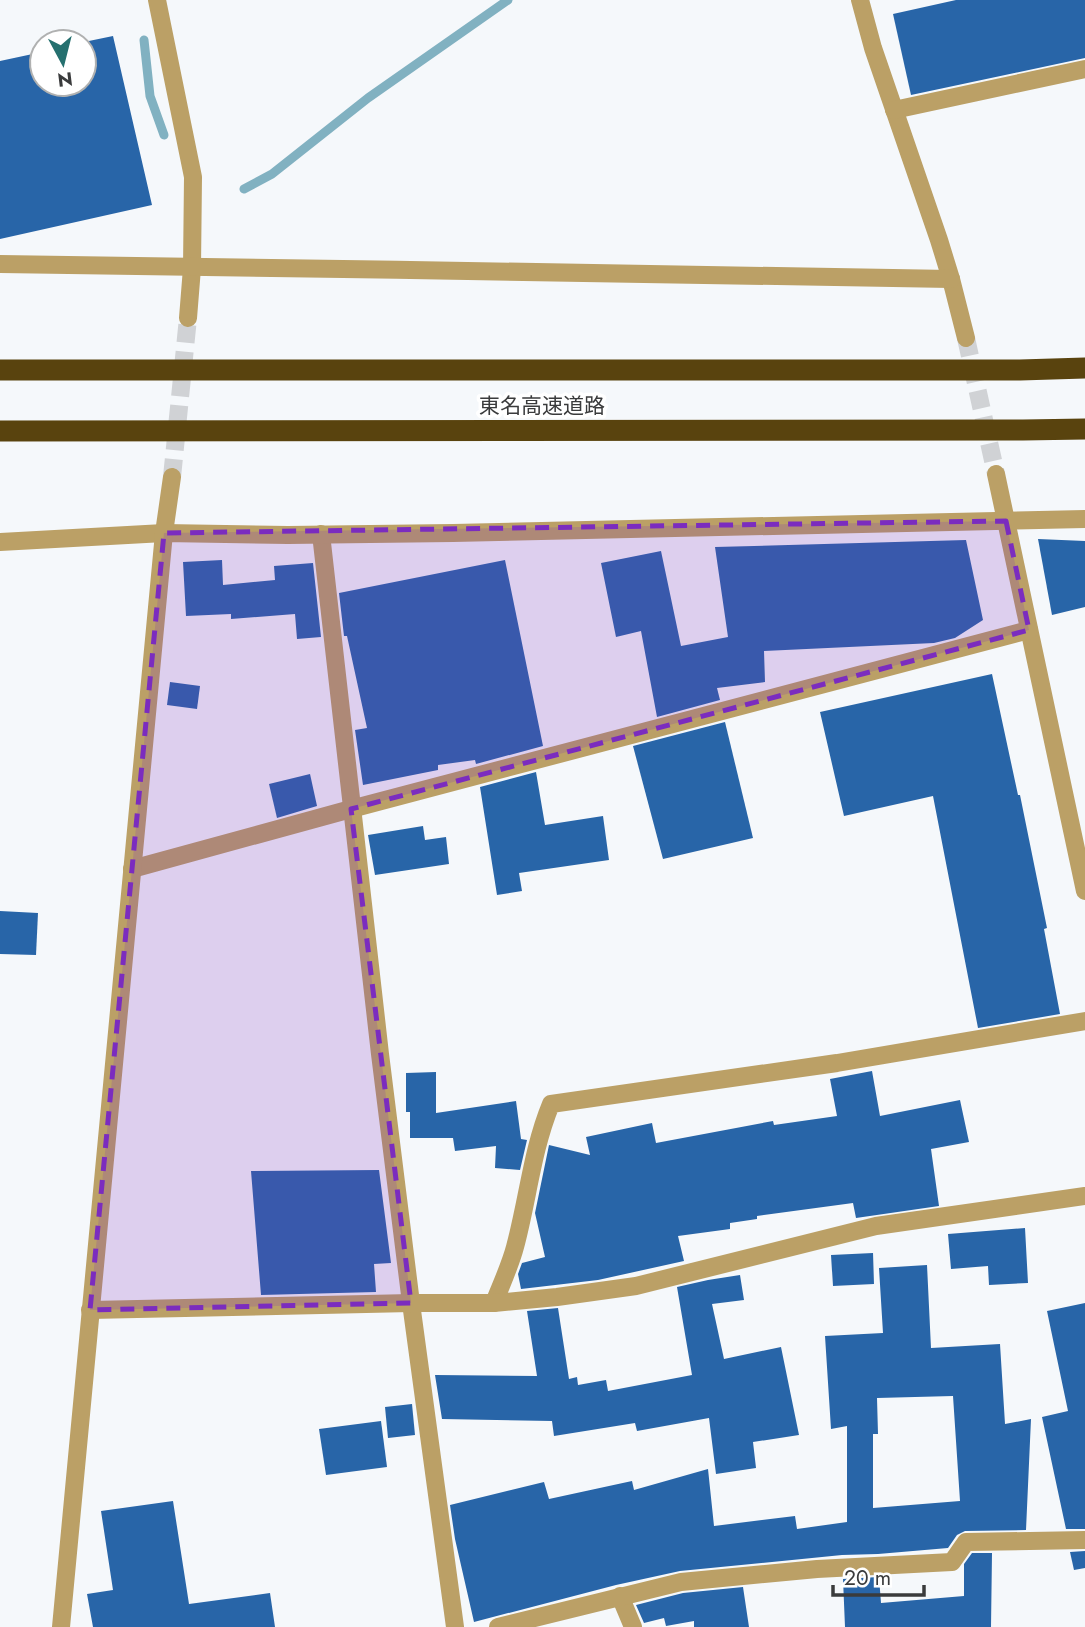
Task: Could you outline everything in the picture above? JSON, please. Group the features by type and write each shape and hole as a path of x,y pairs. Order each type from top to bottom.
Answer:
{"highway":[{"name":"東名高速道路","path":"0,370 1085,368"},
{"name":"東名高速道路","path":"0,431 1085,429"}],"street":[{"path":"157,0 193,177 192,268 188,318"},
{"path":"860,0 873,48 951,279 966,338"},
{"path":"894,110 1085,69"},
{"path":"0,264 951,279"},
{"path":"996,474 1085,891"},
{"path":"61,1627 163,533 172,477"},
{"path":"0,542 163,533 453,533 1085,519"},
{"path":"321,534 411,1303 455,1627"},
{"path":"132,869 351,808 1029,630"},
{"path":"494,1303 515,1249 542,1125 551,1104 837,1063 1085,1021"},
{"path":"90,1310 494,1303 557,1297 636,1286 876,1226 1085,1196"},
{"path":"498,1627 681,1582 817,1569 952,1562 966,1542 1085,1540"},
{"path":"620,1596 633,1627"}],"highlighted area":[{"path":"1006,521 1029,630 351,809 411,1303 90,1310 164,533"}],"building":[{"path":"956,0 1085,0 1085,58 911,95 893,14"},
{"path":"113,36 152,205 0,239 0,61 28,55 28,98 98,98 98,39"},
{"path":"1038,539 1085,541 1085,607 1052,615"},
{"path":"966,540 983,620 955,638 934,643 764,651 765,682 717,688 720,700 657,717 641,631 616,637 601,563 661,551 681,646 728,637 715,547"},
{"path":"222,560 223,585 275,580 274,566 313,563 321,637 297,639 295,614 231,619 231,614 186,616 183,562"},
{"path":"505,560 543,746 476,764 475,760 438,765 438,770 363,785 355,730 367,728 347,636 344,636 339,593"},
{"path":"992,674 1047,928 1044,929 1060,1014 978,1028 933,796 844,816 820,712"},
{"path":"170,682 200,686 197,709 167,705"},
{"path":"725,722 753,838 663,859 633,746"},
{"path":"536,772 545,825 603,816 609,860 519,873 522,891 497,895 480,787"},
{"path":"310,774 317,806 277,818 269,784"},
{"path":"423,826 425,840 446,837 449,864 375,875 368,835"},
{"path":"0,911 38,913 36,955 0,954"},
{"path":"872,1071 880,1116 960,1100 969,1142 931,1149 939,1206 856,1218 853,1203 757,1216 757,1219 730,1223 730,1229 678,1236 684,1261 598,1280 521,1289 518,1274 522,1263 545,1257 535,1213 549,1145 590,1155 586,1137 652,1123 656,1143 773,1121 774,1125 837,1116 830,1079"},
{"path":"436,1072 436,1113 516,1101 521,1139 527,1140 520,1170 495,1168 496,1146 455,1151 453,1138 410,1138 410,1112 406,1112 406,1073"},
{"path":"379,1170 391,1263 374,1264 376,1292 261,1295 251,1171"},
{"path":"1025,1228 1028,1283 989,1285 988,1266 951,1269 948,1234"},
{"path":"873,1253 874,1284 833,1286 831,1255"},
{"path":"927,1265 931,1348 1000,1344 1005,1424 1031,1419 1026,1530 965,1531 957,1535 948,1548 680,1571 474,1622 450,1505 544,1482 549,1499 632,1481 634,1490 708,1469 714,1526 795,1516 797,1529 847,1522 847,1426 831,1429 825,1336 883,1333 879,1268","holes":["953,1396 960,1501 873,1508 873,1434 878,1434 877,1398"]},
{"path":"740,1275 744,1300 712,1304 724,1359 781,1347 799,1435 753,1442 756,1468 716,1474 709,1418 637,1431 635,1423 554,1436 552,1421 442,1419 435,1375 537,1376 527,1311 558,1308 569,1379 577,1377 578,1385 606,1380 608,1391 692,1375 677,1287"},
{"path":"1085,1303 1085,1529 1066,1529 1042,1417 1068,1411 1047,1311"},
{"path":"412,1404 415,1435 388,1438 385,1407"},
{"path":"381,1421 387,1467 326,1475 319,1429"},
{"path":"173,1501 189,1604 270,1593 275,1627 93,1627 87,1594 113,1590 101,1511"},
{"path":"1085,1551 1085,1568 1074,1570 1070,1552"},
{"path":"972,1553 992,1553 991,1627 845,1627 843,1579 879,1577 881,1603 964,1596 964,1564"},
{"path":"743,1587 749,1627 694,1627 694,1621 666,1626 664,1618 644,1623 636,1605 683,1593"}],"waterway":[{"path":"244,189 272,174 368,98 508,0"},
{"path":"144,40 150,96 164,135"}],"tunnel":[{"path":"172,477 188,318"},
{"path":"966,338 996,474"}]}
